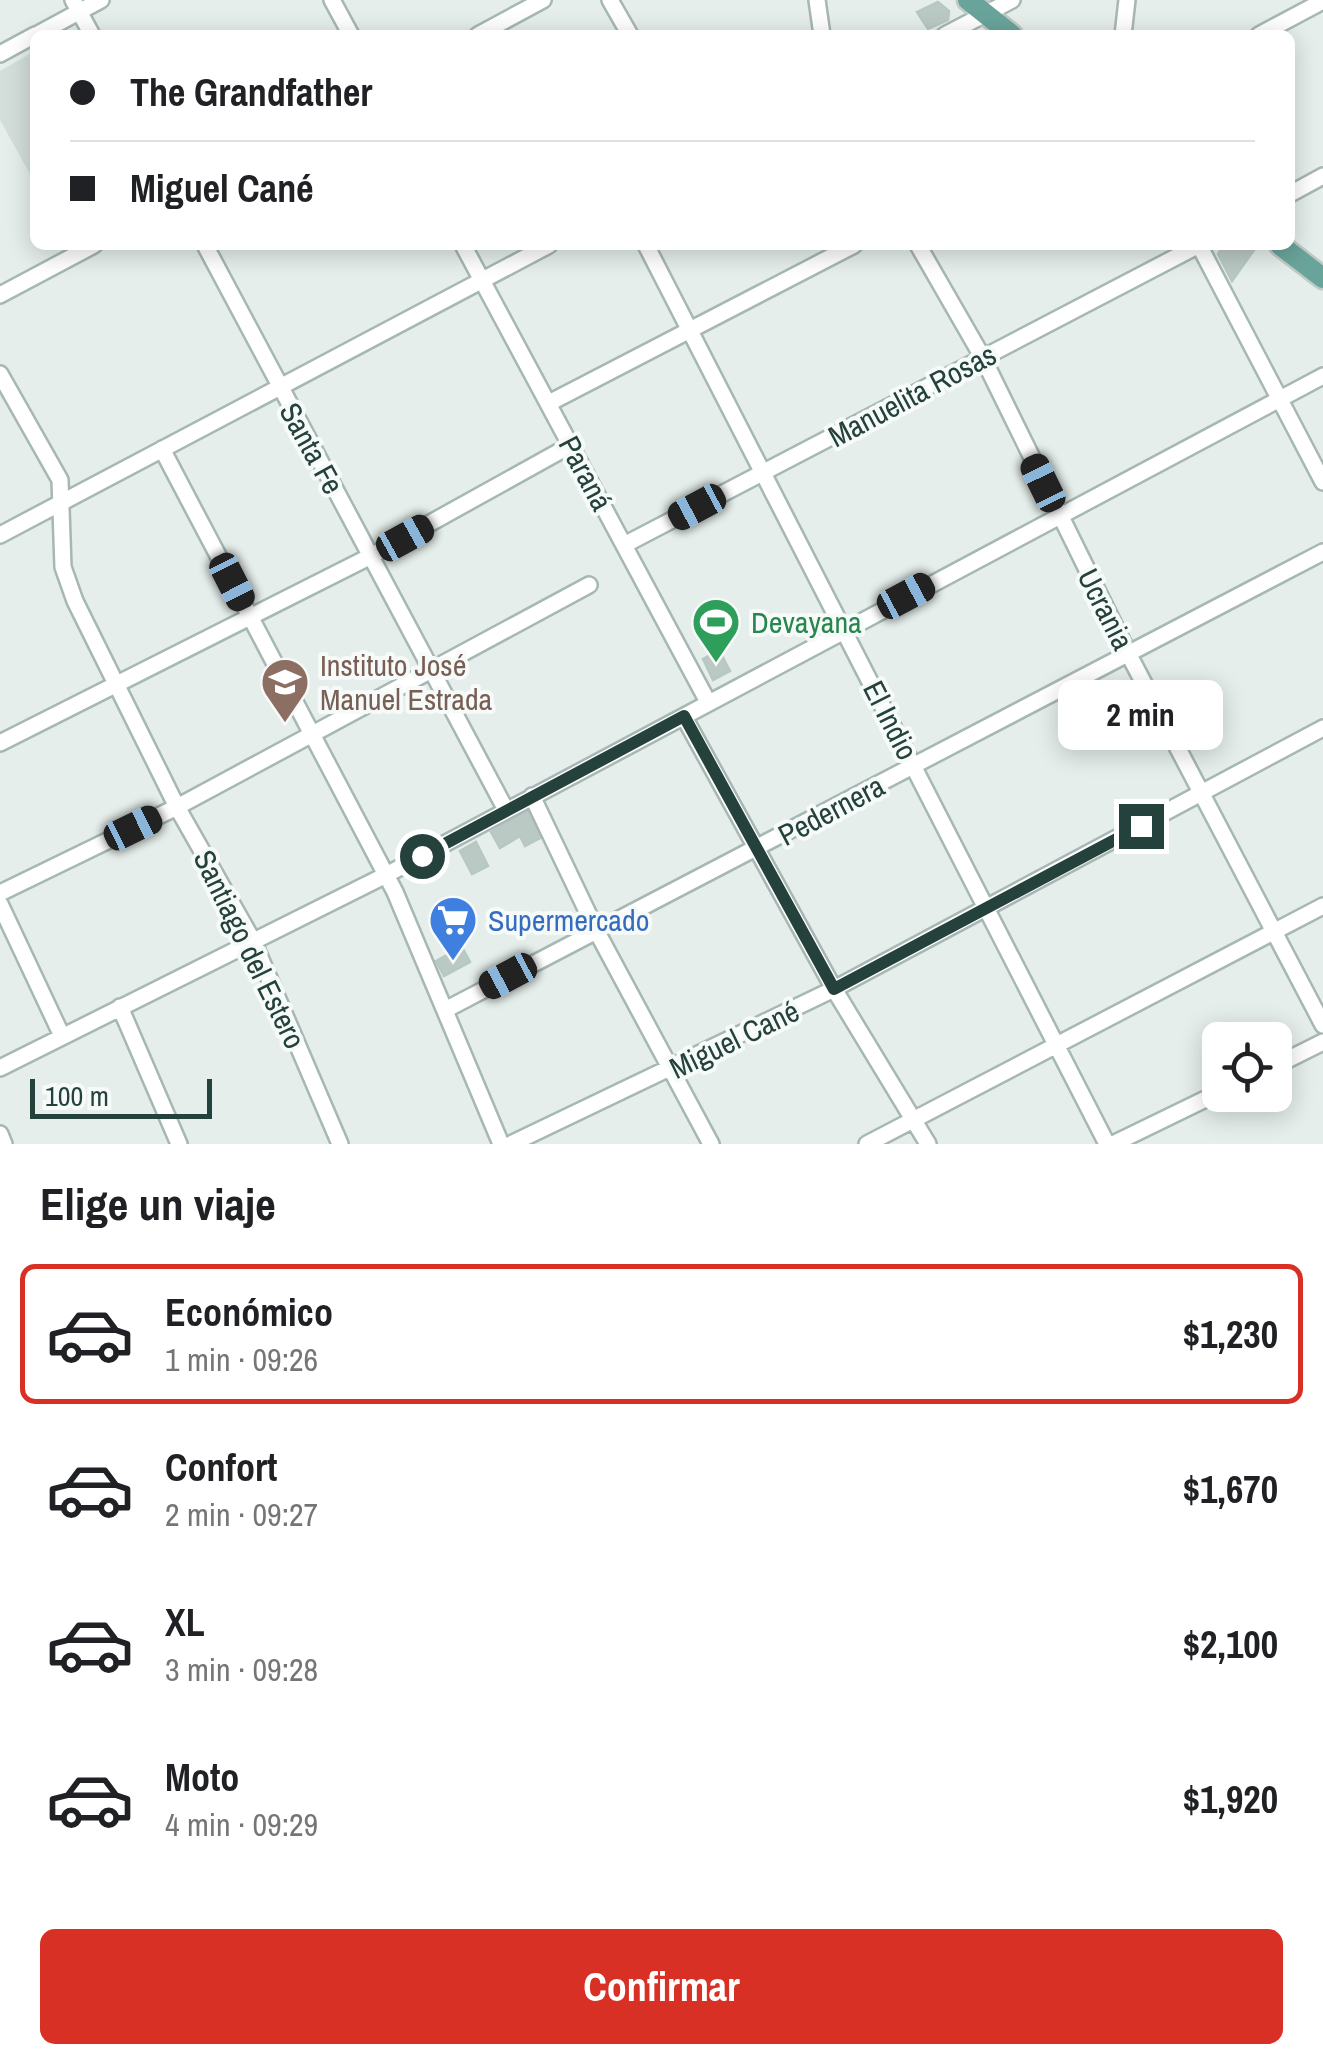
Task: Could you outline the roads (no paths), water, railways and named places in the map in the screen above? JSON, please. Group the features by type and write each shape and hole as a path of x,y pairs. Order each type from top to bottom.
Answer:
{"main road":[{"path":"968,0 1006,30"},
{"path":"1287,250 1323,278"}],"street":[{"path":"42,30 76,6 101,0"},
{"path":"332,0 347,30"},
{"path":"487,30 543,0"},
{"path":"610,0 627,30"},
{"path":"816,0 821,30"},
{"path":"955,30 1012,0"},
{"path":"1124,30 1127,0"},
{"path":"1269,30 1323,1"},
{"path":"76,6 89,30"},
{"path":"0,54 30,38"},
{"path":"1295,191 1323,176"},
{"path":"0,295 85,250"},
{"name":"Santa Fe","path":"208,250 506,810"},
{"name":"Paraná","path":"467,250 708,702"},
{"path":"0,535 539,250"},
{"name":"El Indio","path":"648,250 760,475 845,629 1110,1144"},
{"path":"550,403 845,250"},
{"name":"Ucrania","path":"921,250 982,358 1129,655 1323,1025"},
{"name":"Manuelita Rosas","path":"624,545 1189,250"},
{"path":"1202,250 1323,482"},
{"name":"Santiago del Estero","path":"0,374 60,480 63,567 177,807 253,941 340,1144"},
{"path":"0,1068 386,876 1323,376"},
{"path":"0,742 372,556 570,445"},
{"path":"162,449 386,876 502,1144"},
{"name":"Pedernera","path":"445,1010 1323,552"},
{"path":"0,893 177,807 589,586"},
{"path":"684,716 834,989 928,1144"},
{"name":"Miguel Cané","path":"511,1144 674,1070 834,989 1323,728"},
{"path":"532,796 596,930 711,1144"},
{"path":"0,904 62,1036"},
{"path":"867,1144 1323,906"},
{"path":"120,1007 179,1144"},
{"path":"1292,1058 1323,1042"},
{"path":"1110,1144 1202,1101"},
{"path":"0,1134 4,1144"}],"place":[{"name":"Devayana","path":"716,664"},
{"name":"Instituto José Manuel Estrada","path":"285,724"},
{"name":"Supermercado","path":"453,962"}]}
